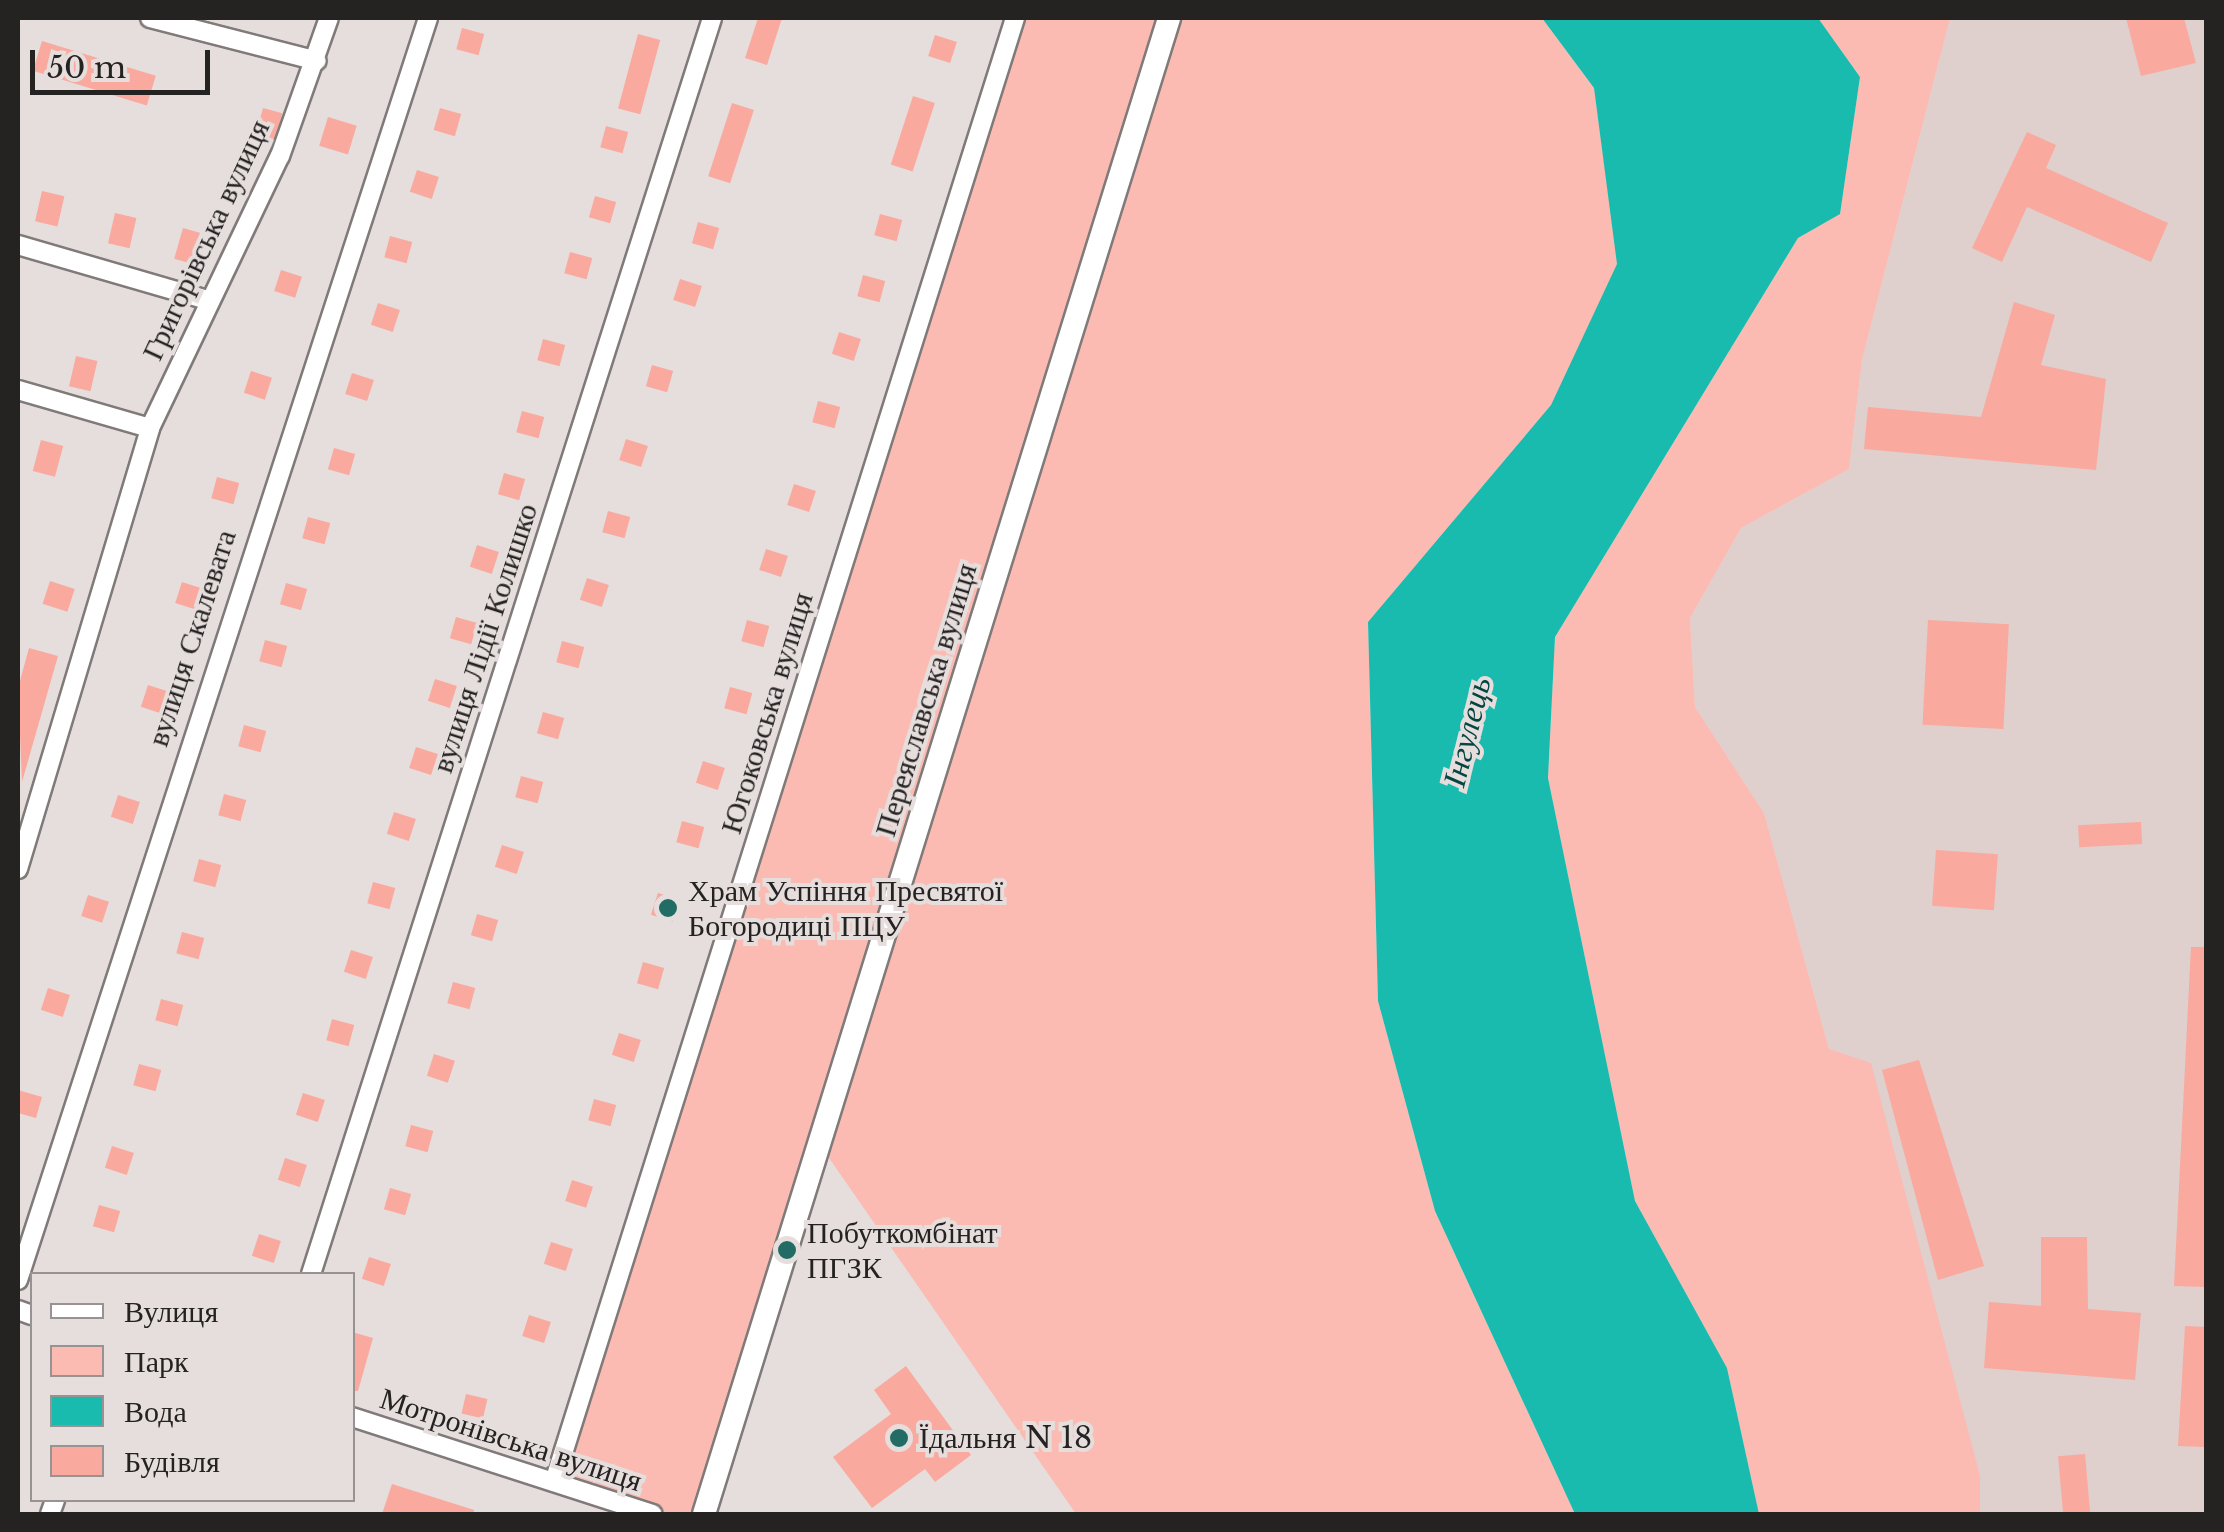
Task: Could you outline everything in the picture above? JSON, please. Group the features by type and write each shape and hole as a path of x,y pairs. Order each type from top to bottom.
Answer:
{"street":[{"path":"150,18 316,61"},
{"name":"Григорівська вулиця","path":"18,869 150,428 204,300 248,224 316,61 329,18"},
{"name":"вулиця Скалевата","path":"18,1280 428,18"},
{"name":"вулиця Лідії Колишко","path":"312,1272 712,18"},
{"name":"Югоковська вулиця","path":"554,1482 1015,18"},
{"name":"Переяславська вулиця","path":"704,1514 1169,18"},
{"path":"18,245 204,300"},
{"path":"18,390 150,428"},
{"name":"Мотронівська вулиця","path":"355,1418 652,1514"}],"shaded area":[{"path":"1950,18 2206,18 2206,1514 1980,1514 1980,1476 1829,1049 1764,813 1695,707 1690,618 1741,528 1849,469 1862,360"}],"green space":[{"path":"1017,18 1542,18 1594,88 1618,264 1551,405 1368,622 1378,1001 1435,1211 1575,1514 1076,1514 820,1145 704,1514 653,1514 554,1482"},
{"path":"1818,18 1950,18 1862,360 1849,469 1741,528 1690,618 1695,707 1764,813 1829,1049 1871,1063 1980,1476 1980,1514 1759,1514 1727,1368 1635,1201 1548,778 1555,637 1798,238 1840,213 1860,77"}],"water":[{"name":"Інгулець","path":"1542,18 1818,18 1860,77 1840,214 1798,238 1555,637 1548,778 1635,1201 1727,1368 1759,1514 1575,1514 1435,1211 1378,1001 1368,622 1551,405 1617,264 1594,88"}],"building":[{"path":"758,18 782,18 767,65 745,58"},
{"path":"2126,18 2184,18 2196,63 2141,76"},
{"path":"462,28 484,34 479,55 456,49"},
{"path":"638,34 660,40 640,114 618,108"},
{"path":"935,35 957,42 950,63 928,56"},
{"path":"42,41 156,76 147,105 33,71"},
{"path":"913,96 935,103 913,172 891,164"},
{"path":"732,103 754,110 730,183 708,176"},
{"path":"263,108 282,113 275,141 255,136"},
{"path":"440,108 461,114 455,136 434,130"},
{"path":"328,117 357,126 348,154 319,146"},
{"path":"606,126 628,132 623,153 600,147"},
{"path":"2027,132 2056,145 2046,168 2168,223 2151,262 2027,207 2002,262 1972,248"},
{"path":"417,170 439,177 432,199 410,192"},
{"path":"42,191 64,196 57,226 35,221"},
{"path":"595,196 616,202 610,223 589,217"},
{"path":"115,213 136,218 129,248 108,243"},
{"path":"880,214 902,220 897,241 874,235"},
{"path":"698,222 719,228 713,249 692,243"},
{"path":"183,228 204,234 195,265 174,259"},
{"path":"390,236 412,242 407,263 384,257"},
{"path":"570,252 592,258 587,279 564,273"},
{"path":"281,270 302,277 295,298 274,291"},
{"path":"863,275 885,281 880,302 857,296"},
{"path":"680,279 702,286 695,307 673,300"},
{"path":"2014,302 2055,315 2041,365 2106,379 2096,470 1864,449 1868,407 1981,417"},
{"path":"378,303 400,310 393,332 371,325"},
{"path":"839,332 861,339 854,361 832,354"},
{"path":"543,339 565,345 560,366 537,360"},
{"path":"76,356 97,361 90,391 69,386"},
{"path":"652,365 673,371 667,392 646,386"},
{"path":"251,371 272,378 265,400 244,393"},
{"path":"352,373 374,380 367,401 345,394"},
{"path":"818,401 840,407 835,428 812,422"},
{"path":"522,411 544,417 539,438 516,432"},
{"path":"626,439 648,446 641,467 619,460"},
{"path":"41,440 63,446 55,477 33,471"},
{"path":"334,448 355,454 349,475 328,469"},
{"path":"504,473 525,479 519,500 498,494"},
{"path":"217,477 239,483 234,504 211,498"},
{"path":"794,484 816,491 809,512 787,505"},
{"path":"608,511 630,517 625,538 602,532"},
{"path":"308,517 330,523 325,544 302,538"},
{"path":"477,545 499,552 492,574 470,567"},
{"path":"766,549 788,556 781,577 759,570"},
{"path":"587,578 609,585 602,607 580,600"},
{"path":"50,581 75,589 67,612 43,604"},
{"path":"182,582 204,589 197,610 175,603"},
{"path":"286,583 307,589 301,610 280,604"},
{"path":"456,617 477,623 471,644 450,638"},
{"path":"747,620 769,626 764,647 741,641"},
{"path":"1928,620 2009,624 2003,729 1923,725"},
{"path":"265,640 287,646 282,667 259,661"},
{"path":"562,641 584,647 579,668 556,662"},
{"path":"29,648 58,656 22,782 18,688"},
{"path":"435,679 457,686 450,708 428,701"},
{"path":"148,685 170,692 163,714 141,707"},
{"path":"730,687 752,693 747,714 724,708"},
{"path":"543,712 564,718 558,739 537,733"},
{"path":"244,725 266,731 261,752 238,746"},
{"path":"416,747 438,754 431,775 409,768"},
{"path":"703,761 725,768 718,790 696,783"},
{"path":"521,776 543,782 538,803 515,797"},
{"path":"224,794 246,800 241,821 218,815"},
{"path":"118,795 140,802 133,824 111,817"},
{"path":"394,812 416,819 409,841 387,834"},
{"path":"682,821 704,827 699,848 676,842"},
{"path":"2141,822 2142,844 2079,847 2078,825"},
{"path":"502,845 524,852 517,874 495,867"},
{"path":"1936,850 1998,854 1994,910 1932,906"},
{"path":"199,859 221,865 215,887 193,881"},
{"path":"373,882 395,888 390,909 367,903"},
{"path":"658,893 680,900 673,922 651,915"},
{"path":"88,895 109,902 102,923 81,916"},
{"path":"477,914 498,920 492,941 471,935"},
{"path":"182,932 204,938 199,959 176,953"},
{"path":"2191,947 2206,947 2206,1287 2174,1286"},
{"path":"351,950 373,957 366,979 344,972"},
{"path":"643,962 664,968 658,989 637,983"},
{"path":"453,982 475,988 470,1009 447,1003"},
{"path":"48,988 70,995 63,1017 41,1010"},
{"path":"161,999 183,1005 178,1026 155,1020"},
{"path":"332,1019 354,1025 349,1046 326,1040"},
{"path":"619,1033 641,1040 634,1062 612,1055"},
{"path":"434,1054 455,1061 448,1083 427,1076"},
{"path":"1919,1060 1984,1266 1938,1280 1882,1070"},
{"path":"139,1064 161,1070 156,1091 133,1085"},
{"path":"18,1090 42,1097 36,1118 18,1113"},
{"path":"303,1093 325,1100 318,1122 296,1115"},
{"path":"594,1099 616,1105 611,1126 588,1120"},
{"path":"411,1125 433,1131 428,1152 405,1146"},
{"path":"112,1146 134,1153 127,1175 105,1168"},
{"path":"285,1158 307,1165 300,1187 278,1180"},
{"path":"572,1180 593,1187 586,1208 565,1201"},
{"path":"390,1188 411,1194 405,1215 384,1209"},
{"path":"99,1205 120,1211 114,1232 93,1226"},
{"path":"259,1234 281,1241 274,1263 252,1256"},
{"path":"2041,1237 2087,1237 2088,1309 2141,1313 2135,1380 1984,1368 1989,1302 2041,1306"},
{"path":"551,1242 573,1249 566,1271 544,1264"},
{"path":"369,1257 391,1264 384,1286 362,1279"},
{"path":"529,1315 551,1322 544,1343 522,1336"},
{"path":"2185,1326 2206,1327 2204,1447 2178,1446"},
{"path":"355,1333 373,1338 355,1391"},
{"path":"906,1366 971,1455 935,1482 925,1469 872,1508 833,1457 891,1414 874,1390"},
{"path":"466,1394 487,1399 483,1418 462,1413"},
{"path":"2085,1454 2090,1514 2063,1514 2058,1456"},
{"path":"392,1484 474,1510 473,1514 382,1514"}],"place":[{"name":"Храм Успіння Пресвятої Богородиці ПЦУ","path":"668,908"},
{"name":"Побуткомбінат ПГЗК","path":"787,1250"},
{"name":"Їдальня N 18","path":"899,1438"}]}
